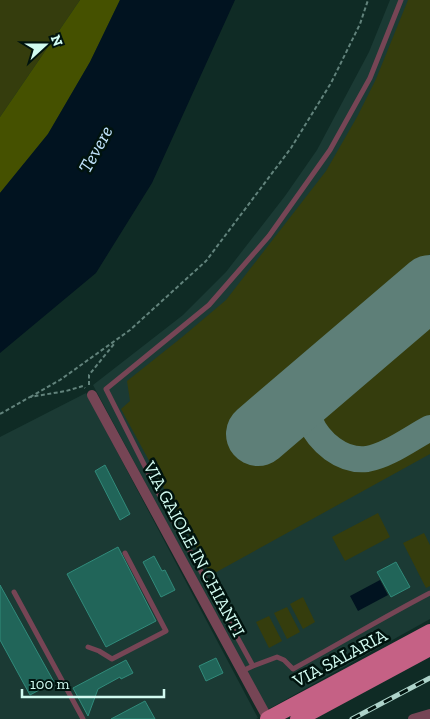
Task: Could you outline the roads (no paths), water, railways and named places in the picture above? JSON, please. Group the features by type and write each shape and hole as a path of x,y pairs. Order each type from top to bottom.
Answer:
{"main road":[{"name":"VIA SALARIA","path":"268,719 430,632"},
{"name":"VIA SALARIA","path":"298,719 430,648"}],"street":[{"name":"VIA GAIOLE IN CHIANTI","path":"92,394 268,719"},
{"path":"413,719 430,714"}],"lane":[{"path":"253,666 164,504 106,389 209,305 269,236 335,142 370,78 401,0"},
{"path":"88,647 112,659 166,631 125,553"},
{"path":"14,592 83,719"},
{"path":"242,671 277,657 284,660 293,669 430,593"}],"water":[{"name":"Tevere","path":"120,0 235,0 152,183 96,273 0,353 0,193 48,134 90,62"},
{"path":"380,580 388,595 358,611 350,596"}],"railway":[{"path":"352,719 430,678"}]}
